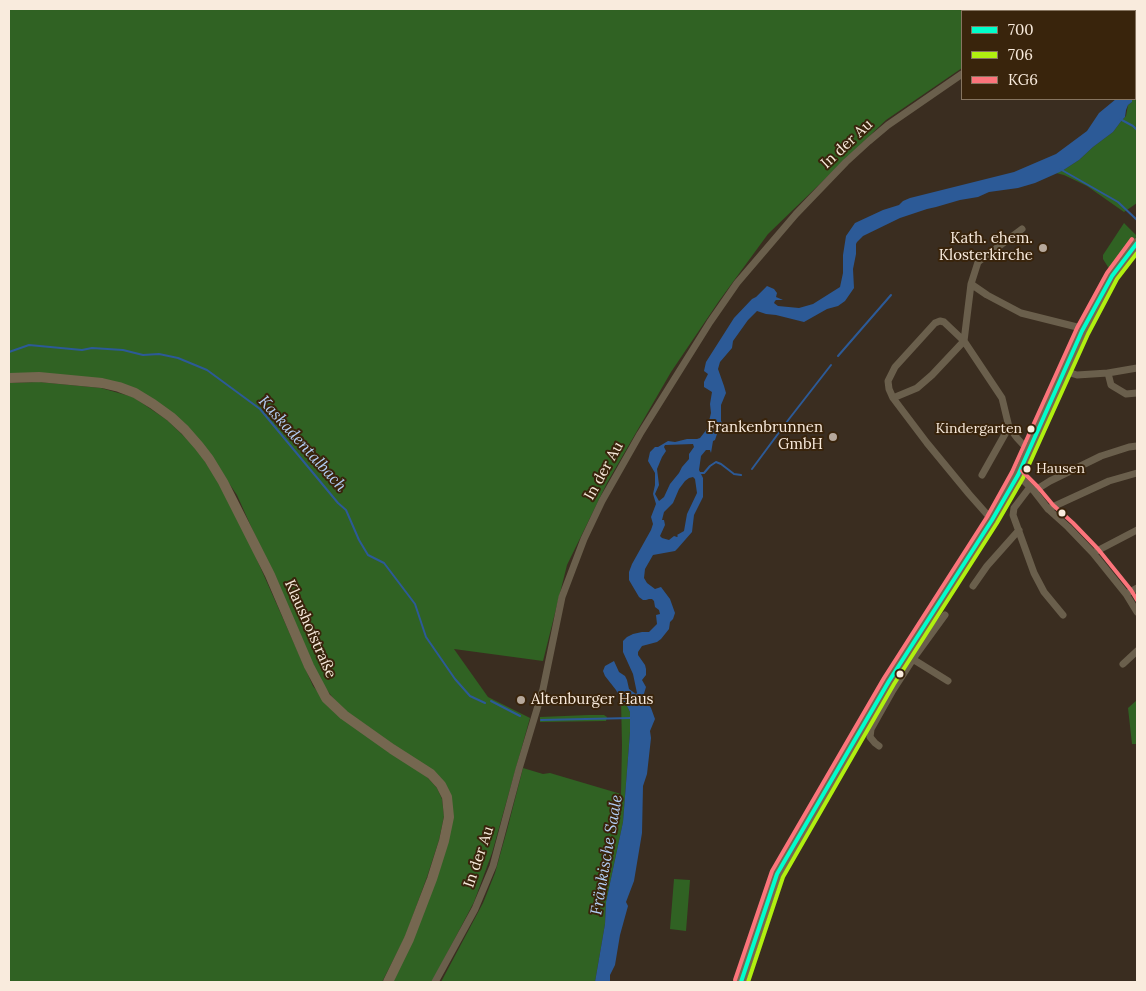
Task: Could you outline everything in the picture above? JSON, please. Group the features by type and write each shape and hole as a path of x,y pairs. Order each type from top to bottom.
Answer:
{"main road":[{"path":"742,982 777,874 841,762 910,657 1018,475 1082,331 1112,276 1137,243"},
{"name":"Klaushofstraße","path":"9,378 48,378 102,383 119,387 135,393 153,404 185,430 210,459 223,482 270,575 309,666 326,698 344,715 431,774 441,785 447,798 449,816 444,841 410,939 388,982"}],"street":[{"name":"In der Au","path":"435,982 475,909 492,866 543,689 562,597 581,547 602,501 640,434 737,282 796,214 869,140 961,75"},
{"path":"893,398 917,388 964,341 971,284 978,262 1022,229"},
{"path":"971,284 1022,314 1077,327 1082,331"},
{"path":"992,520 927,443 893,398 889,389 888,381 895,367 936,323 944,322 964,341 1002,398 1009,427 1029,451"},
{"path":"1064,371 1077,375 1108,373 1137,368"},
{"path":"1108,373 1111,385 1126,394 1137,393"},
{"path":"982,475 1009,427"},
{"path":"1063,615 1044,592 1034,573 1013,515 1014,508 1032,489 1101,456 1137,446"},
{"path":"1048,509 1109,481 1137,473"},
{"path":"1018,475 1048,509 1093,553 1126,594 1137,612"},
{"path":"973,586 987,566 1019,530"},
{"path":"1093,553 1137,530"},
{"path":"1126,594 1137,588"},
{"path":"879,746 870,737 871,729 910,657 945,616"},
{"path":"1123,664 1137,651"},
{"path":"910,657 948,681"}],"green space":[{"path":"9,9 1049,9 961,10 961,69 886,120 768,234 719,301 671,372 607,483 567,565 543,661 454,649 488,697 530,718 492,853 474,902 432,982 390,982 452,817 432,772 340,707 320,681 237,495 202,444 137,390 9,375"},
{"path":"1137,88 1137,203 1124,212 1087,186 1056,173 1079,160 1113,132 1126,116 1128,105 1132,100 1136,100"},
{"path":"1124,223 1137,236 1113,267 1110,268 1103,259 1103,255"},
{"path":"39,382 101,388 133,397 167,420 196,448 230,499 313,686 335,713 427,777 437,788 442,799 444,816 439,840 405,937 382,982 9,982 9,383"},
{"path":"621,700 630,712 623,822 606,902 605,924 595,982 441,982 483,903 495,873 523,768 543,774 550,773 621,794"},
{"path":"1137,700 1137,744 1132,744 1128,708"},
{"path":"604,715 607,717 606,721 540,722 540,717"},
{"path":"674,879 690,880 686,931 670,929"}],"water":[{"path":"1115,100 1132,100 1128,105 1125,117 1113,132 1079,160 1062,171 1018,188 989,192 978,197 927,209 900,218 863,236 856,244 853,269 854,288 845,301 804,322 757,311 748,320 733,341 732,348 720,362 718,369 726,393 721,405 721,421 723,424 713,441 711,453 710,450 706,450 701,456 699,470 703,478 703,497 694,515 692,532 675,551 653,555 645,569 644,578 647,583 655,589 661,587 670,599 675,613 670,622 669,629 661,639 642,646 638,652 646,669 646,675 642,680 646,687 643,697 651,708 655,719 650,731 647,774 643,786 642,833 634,881 626,902 628,906 620,935 615,965 610,975 610,982 595,982 605,924 606,902 623,822 630,732 630,712 603,671 605,666 614,661 619,672 625,676 629,689 637,693 633,674 623,652 623,641 633,634 649,632 657,624 656,615 660,614 659,610 655,607 654,601 652,599 643,600 639,597 629,580 632,564 653,524 651,517 656,504 653,494 655,473 648,461 650,452 655,447 668,441 675,442 700,438 707,429 711,413 712,392 704,387 708,374 704,371 706,362 734,318 767,286 774,289 777,293 776,297 783,300 775,301 774,303 778,306 799,308 813,304 840,287 846,236 855,223 899,205 910,198 1014,172 1056,154 1087,131 1099,113","holes":["693,444 694,447 689,454 689,459 670,484 664,497 659,501 655,494 659,485 657,469 666,451 665,445","693,477 697,493 687,514 684,531 677,535 677,537 674,536 669,540 662,538 660,536 665,525 664,520 662,520 664,512 673,503 685,481"]}],"waterway":[{"path":"1120,119 1137,130"},
{"path":"1060,169 1118,202 1137,220"},
{"path":"838,356 891,295"},
{"name":"Kaskadentalbach","path":"9,352 29,345 82,350 92,348 123,350 143,355 159,354 178,358 207,370 260,409 338,503 346,510 368,555 384,563 415,604 426,637 455,679 470,696 485,703"},
{"path":"752,469 831,365"},
{"path":"699,473 704,473 716,462 734,474 741,475"},
{"name":"Kaskadentalbach","path":"491,701 520,716"},
{"name":"Kaskadentalbach","path":"541,720 631,718"}],"transit line":[{"name":"KG6","path":"735,980 772,871 884,678 987,517 1012,472 1077,328 1107,273 1132,239"},
{"name":"700","path":"741,982 777,874 889,681 992,520 1018,475 1082,331 1112,276 1137,243"},
{"name":"706","path":"748,982 783,877 894,684 997,523 1023,478 1088,334 1117,279 1137,253"},
{"name":"KG6","path":"1022,471 1053,505 1098,549 1137,600"}],"place":[{"name":"Kath. ehem. Klosterkirche","path":"1043,248"},
{"name":"Kindergarten","path":"1031,429"},
{"name":"Frankenbrunnen GmbH","path":"833,437"},
{"name":"Hausen","path":"1027,469"},
{"name":"Altenburger Haus","path":"521,700"}],"water label":[{"name":"Fränkische Saale","path":"607,855"}]}
